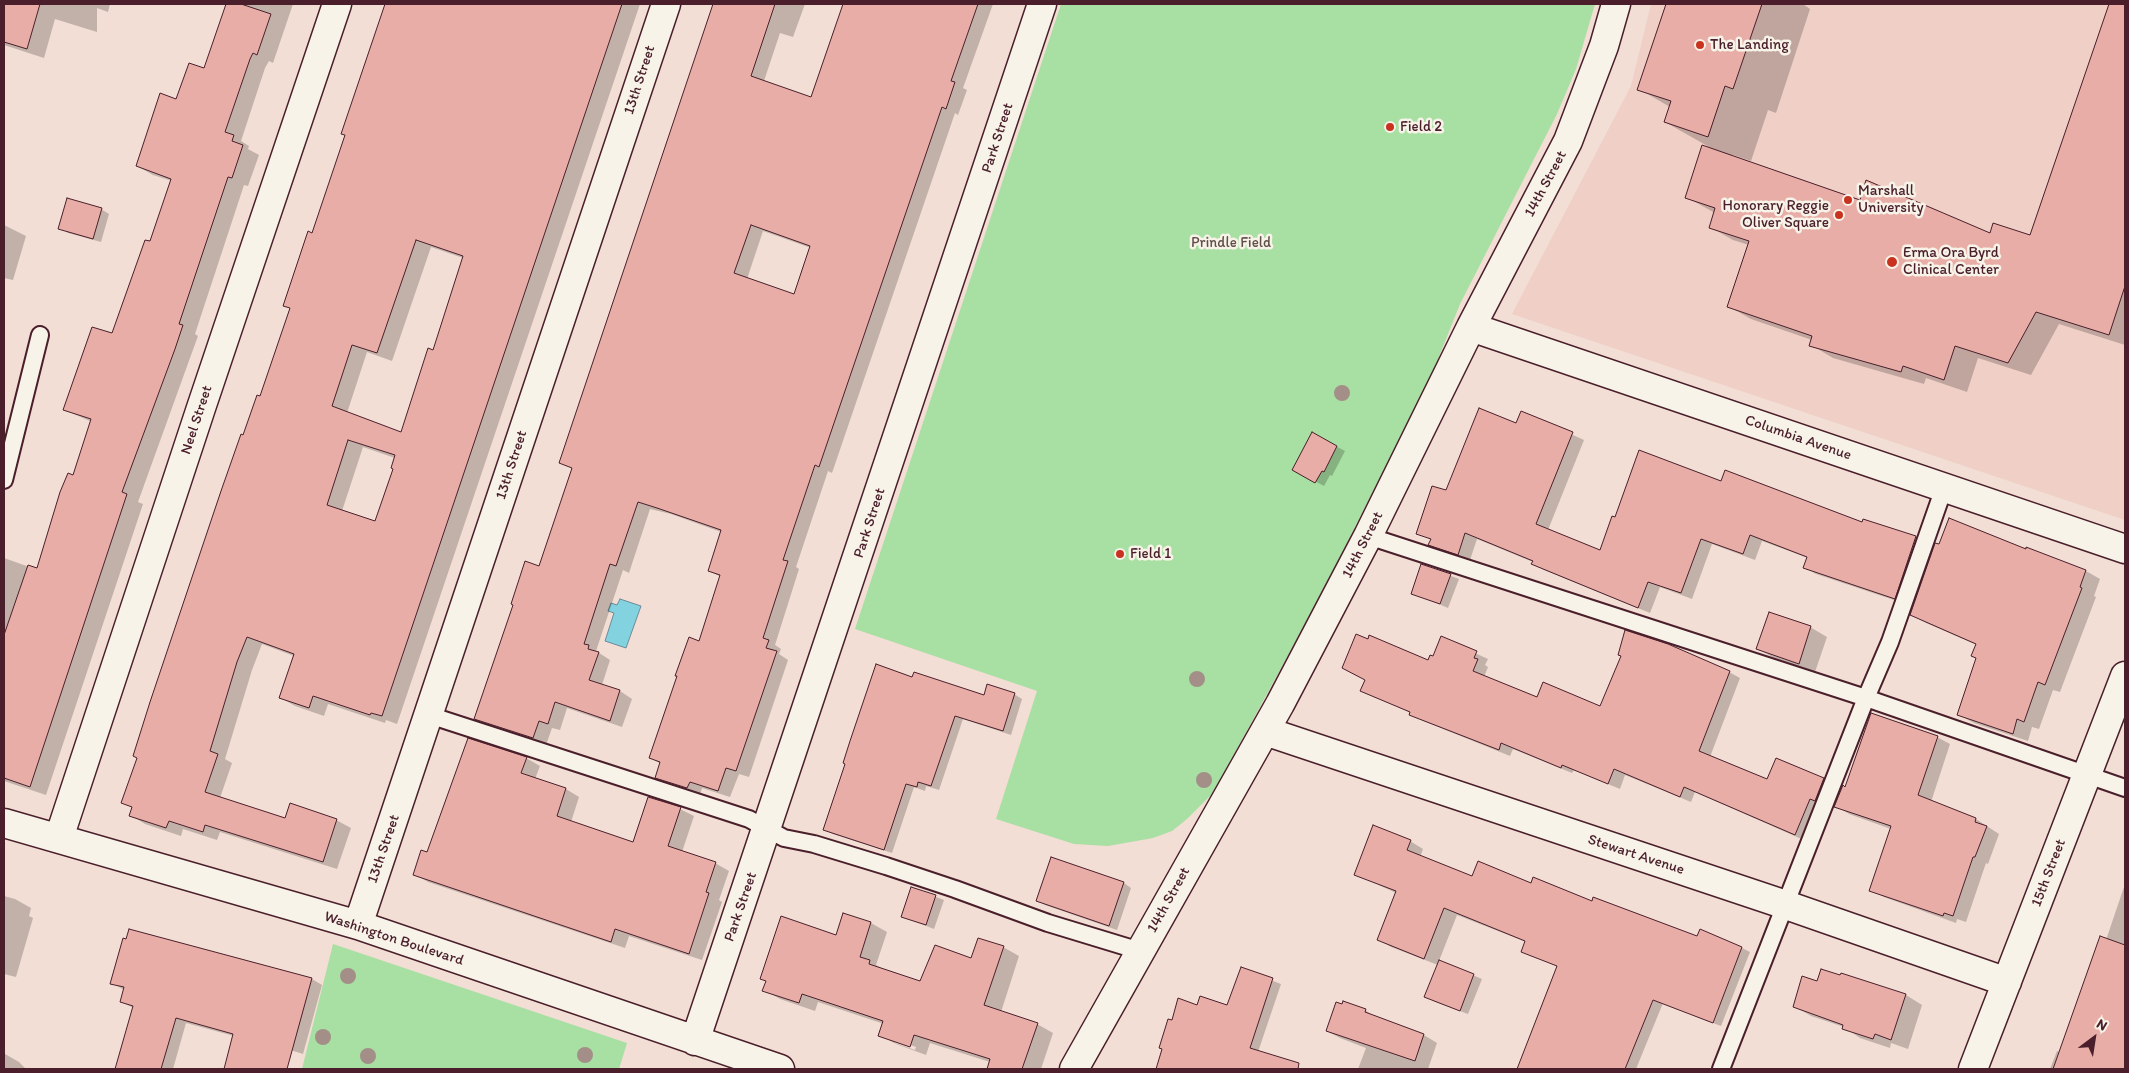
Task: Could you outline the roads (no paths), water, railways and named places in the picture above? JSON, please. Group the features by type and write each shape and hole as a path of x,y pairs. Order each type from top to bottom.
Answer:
{"street":[{"name":"Neel Street","path":"59,838 337,4"},
{"name":"13th Street","path":"358,925 666,4"},
{"name":"Park Street","path":"695,1041 768,830 1042,4"},
{"name":"14th Street","path":"1074,1069 1265,731 1368,536 1471,327 1568,141 1604,46 1616,4"},
{"name":"Columbia Avenue","path":"1471,327 2125,549"},
{"name":"15th Street","path":"1973,1069 2125,676"},
{"name":"Stewart Avenue","path":"1265,731 1786,905 2007,982"},
{"name":"Washington Boulevard","path":"4,823 358,925 780,1069"}],"lane":[{"path":"4,480 40,335"},
{"path":"1721,1069 1866,698 1890,642 1944,488"},
{"path":"1368,536 1866,698 2125,788"},
{"path":"429,715 749,820 784,838 814,844 886,866 955,889 1040,921 1140,951"}],"water":[{"path":"620,599 641,606 626,648 605,641 614,613 608,611 611,603 617,605"}],"place":[{"name":"The Landing","path":"1700,45"},
{"name":"Field 2","path":"1390,127"},
{"name":"Marshall University","path":"1848,200"},
{"name":"Honorary Reggie Oliver Square","path":"1839,215"},
{"name":"Erma Ora Byrd Clinical Center","path":"1892,262"},
{"name":"Field 1","path":"1120,554"}],"park label":[{"name":"Prindle Field","path":"1231,243"}]}
